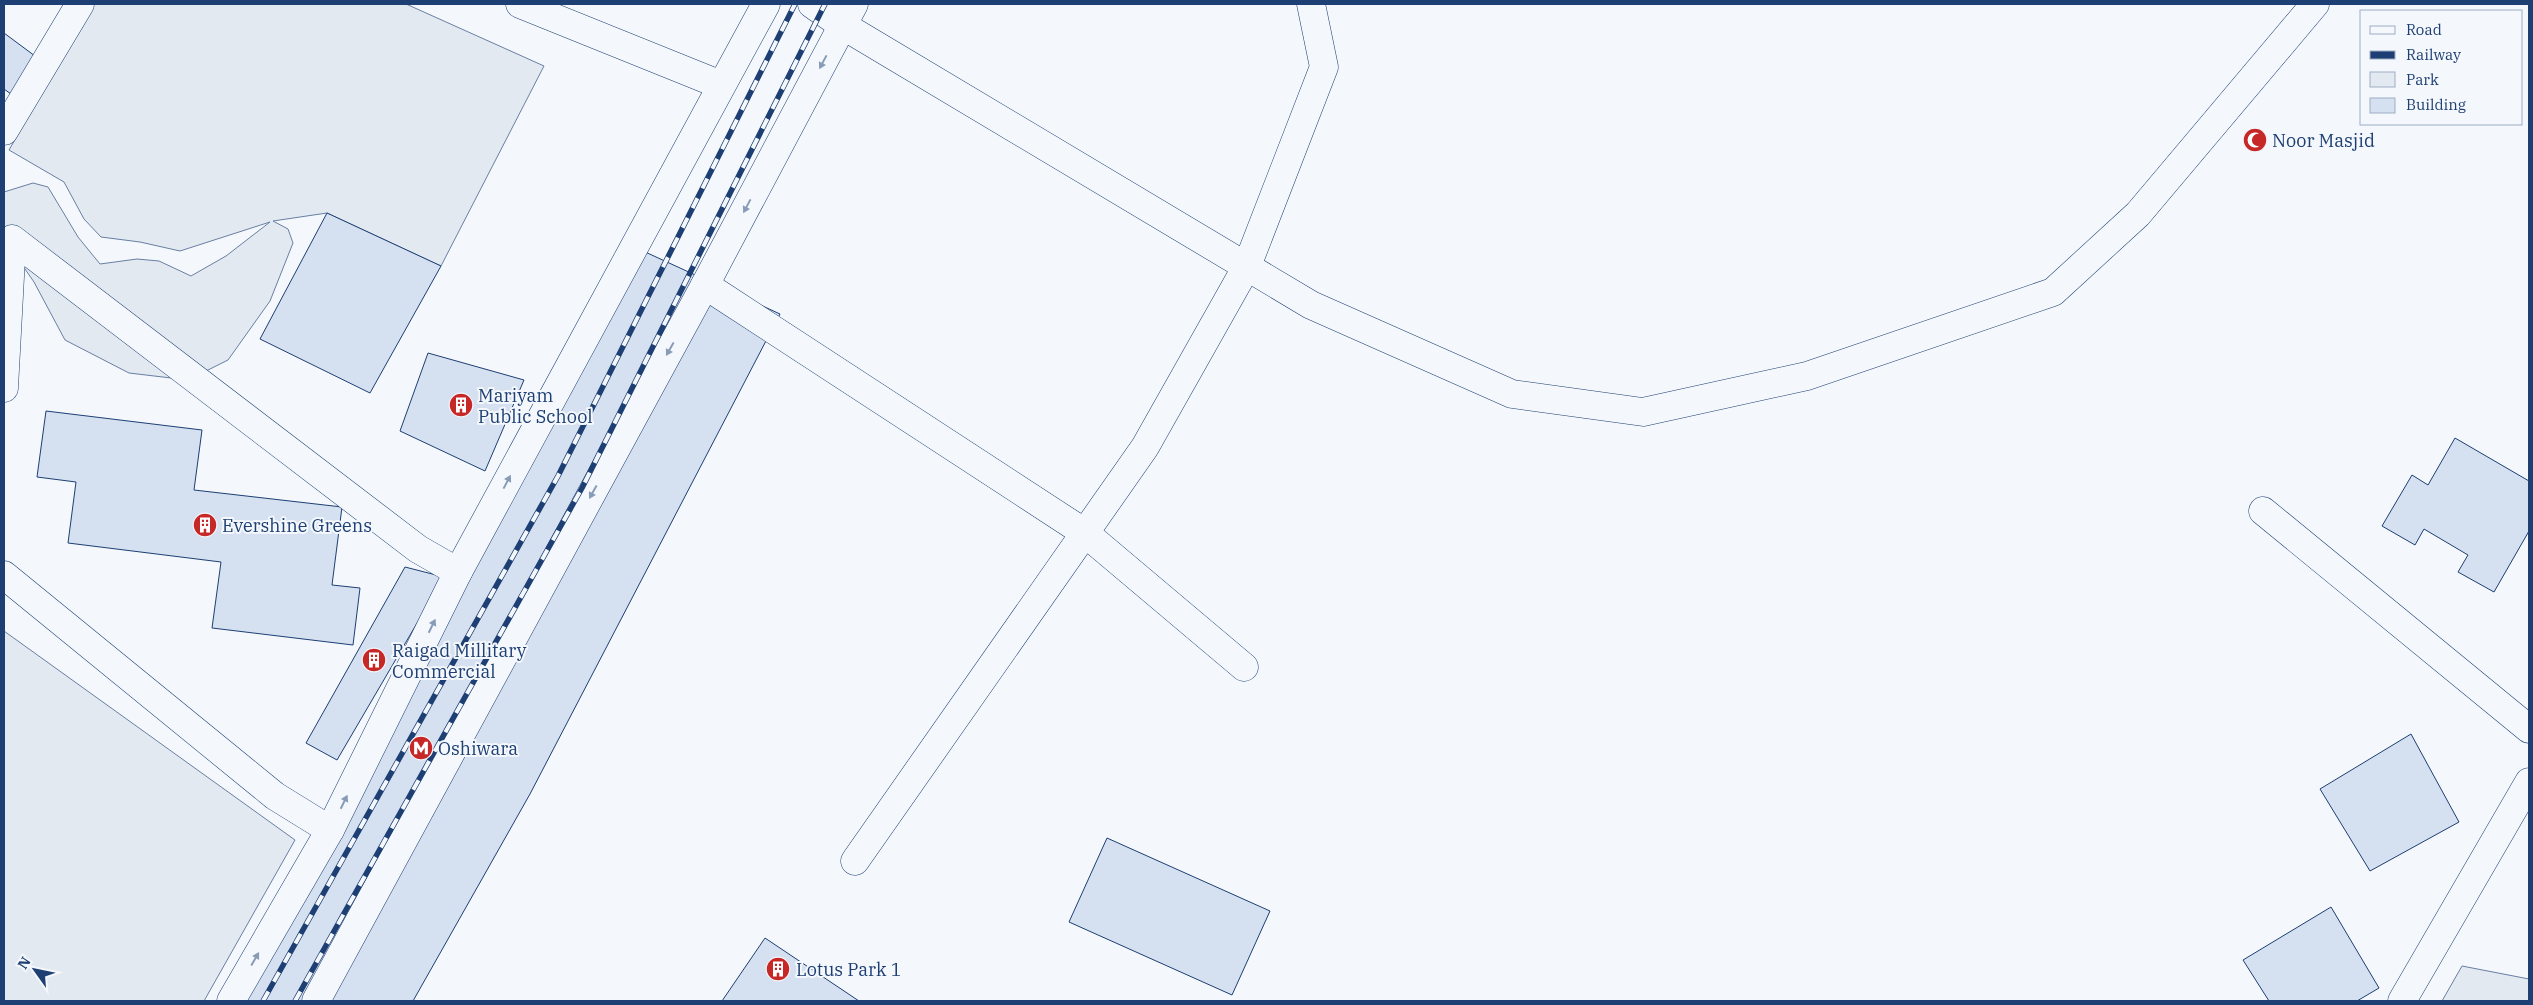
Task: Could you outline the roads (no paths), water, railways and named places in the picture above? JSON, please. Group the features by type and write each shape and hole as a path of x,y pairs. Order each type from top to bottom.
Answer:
{"street":[{"path":"4,131 80,4"},
{"path":"520,4 721,85"},
{"path":"231,1001 330,830 458,572 766,4"},
{"path":"812,4 848,14 1312,305 1512,394 1643,412 1807,376 2053,292 2138,214 2316,4"},
{"path":"855,861 1145,447 1247,266 1324,67 1311,4"},
{"path":"316,1001 705,285 848,14"},
{"path":"8,236 418,550 458,572"},
{"path":"4,388 8,236"},
{"path":"705,285 1085,533 1244,667"},
{"path":"2263,511 2529,729"},
{"path":"4,575 275,796 330,830"},
{"path":"2402,1001 2529,782"}],"railway":[{"path":"263,1001 558,476 795,4"},
{"path":"295,1001 582,488 825,4"}],"place":[{"name":"Noor Masjid","path":"2255,140"},
{"name":"Mariyam Public School","path":"461,405"},
{"name":"Evershine Greens","path":"205,525"},
{"name":"Raigad Millitary Commercial","path":"374,660"},
{"name":"Oshiwara","path":"421,748"},
{"name":"Lotus Park 1","path":"778,969"}]}
